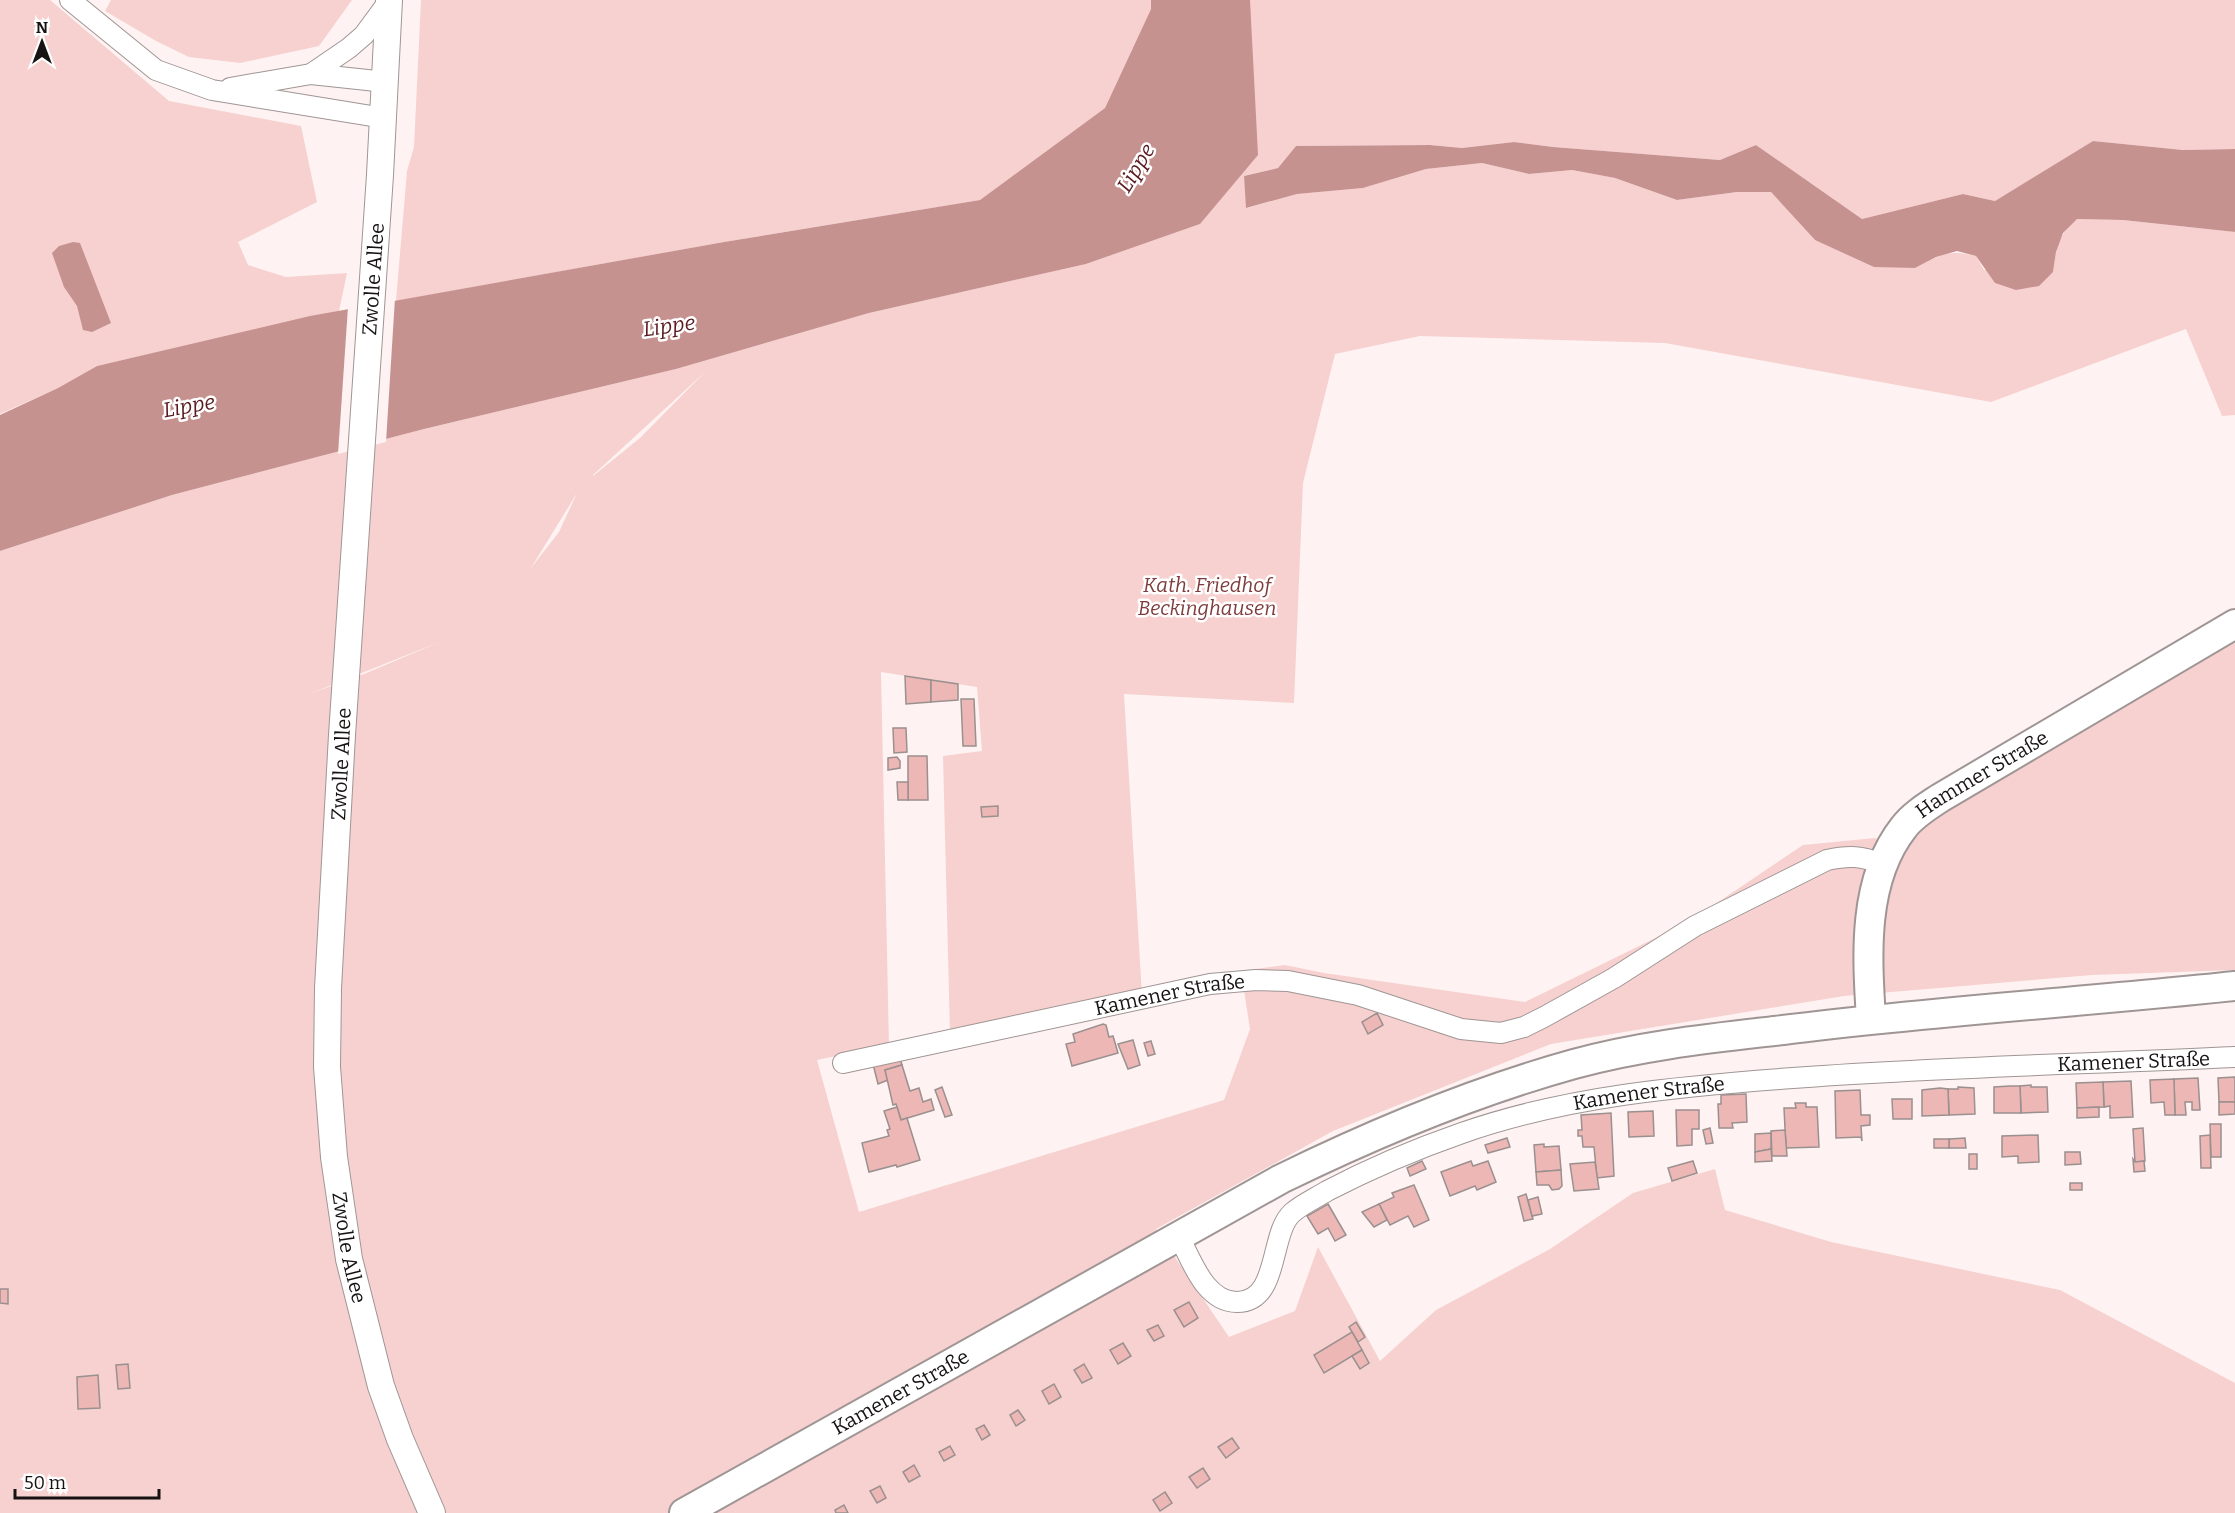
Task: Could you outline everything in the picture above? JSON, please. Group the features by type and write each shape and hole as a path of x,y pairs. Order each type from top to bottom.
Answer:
{"main road":[{"name":"Hammer Straße","path":"1871,1019 1868,951 1871,910 1883,864 1905,825 1931,804 2235,624"},
{"name":"Kamener Straße","path":"684,1513 1281,1179 1340,1150 1445,1107 1575,1064 1629,1051 1682,1042 1871,1019 2235,987"}],"street":[{"path":"70,0 156,70 212,90 384,118"},
{"path":"311,74 364,35 389,1"},
{"name":"Zwolle Allee","path":"389,1 384,118 342,735 328,988 327,1067 334,1157 349,1259 369,1344 400,1439 432,1513"},
{"path":"212,90 311,74 386,82"},
{"name":"Kamener Straße","path":"843,1063 1210,984 1256,980 1288,981 1322,987 1358,995 1461,1029 1501,1033 1524,1027 1544,1017 1614,978 1695,926 1827,860 1847,855 1866,857 1883,864"},
{"name":"Kamener Straße","path":"1178,1235 1208,1288 1222,1299 1238,1302 1254,1298 1265,1285 1283,1227 1291,1214 1309,1202 1401,1156 1475,1128 1524,1114 1647,1092 1724,1083 1861,1074 2235,1057"}],"green space":[{"path":"0,0 50,0 169,101 301,126 317,202 238,242 248,265 286,277 347,273 339,311 97,366 58,388 0,414"},
{"path":"111,0 352,0 319,46 240,63 189,57 156,41 105,11"},
{"path":"421,0 1151,0 1151,9 1105,108 980,200 724,242 396,301 407,171 414,147"},
{"name":"Kath. Friedhof Beckinghausen","path":"1250,0 2235,0 2235,149 2183,150 2093,141 1995,201 1963,194 1862,219 1756,145 1720,160 1514,142 1462,148 1430,145 1296,146 1278,168 1244,176 1247,208 1297,194 1363,188 1426,169 1482,163 1529,174 1572,170 1615,178 1677,200 1737,192 1771,192 1815,240 1915,268 1944,254 1958,253 1976,256 1984,270 2053,272 2059,243 2076,219 2123,220 2235,232 2235,415 2222,416 2186,329 1991,402 1665,343 1420,336 1335,354 1303,483 1294,703 1124,694 1142,995 950,1034 943,756 982,751 977,687 881,672 889,1045 817,1060 859,1212 1224,1100 1250,1029 1241,971 1285,965 1324,973 1525,1002 1690,921 1803,845 1875,838 1891,847 1905,826 2235,624 2235,970 2092,975 1844,996 1551,1044 1333,1131 1156,1229 1229,1337 1295,1311 1318,1247 1380,1361 1436,1310 1550,1249 1633,1193 1715,1169 1725,1210 1831,1242 2060,1290 2235,1383 2235,1513 0,1513 0,551 172,495 424,429 676,369 869,313 1086,264 1200,224","holes":["705,372 640,438 593,476 593,475","577,493 559,532 531,568","442,641 364,674 309,694"]}],"water":[{"name":"Lippe","path":"1151,0 1250,0 1258,155 1200,224 1086,264 869,313 676,369 424,429 172,495 0,551 0,415 58,388 97,366 310,316 724,242 980,200 1105,108 1151,9"},
{"path":"2093,141 2183,150 2235,149 2235,232 2123,220 2077,219 2063,233 2056,252 2053,272 2039,286 2016,290 1995,283 1976,256 1957,251 1936,257 1915,268 1874,267 1815,240 1771,192 1737,192 1677,200 1615,178 1572,170 1529,174 1482,163 1426,169 1363,188 1297,194 1246,208 1244,176 1278,168 1296,146 1430,145 1462,148 1514,142 1720,160 1756,145 1862,219 1963,194 1995,201"},
{"path":"73,242 80,243 111,323 92,332 83,330 77,306 64,287 52,253 59,246"}],"pier":[{"path":"395,298 386,442 338,454 348,307"}],"building":[{"path":"905,676 931,680 931,702 906,704"},
{"path":"931,680 958,684 958,700 931,702"},
{"path":"961,699 974,699 976,746 963,746"},
{"path":"893,728 906,728 907,752 894,753"},
{"path":"908,756 927,756 928,800 908,800"},
{"path":"897,757 900,761 900,768 888,770 888,758"},
{"path":"897,782 908,782 908,800 898,800"},
{"path":"998,806 998,816 982,817 981,807"},
{"path":"1377,1013 1383,1025 1368,1034 1362,1022"},
{"path":"1106,1025 1109,1037 1113,1036 1118,1053 1072,1066 1066,1044 1075,1042 1073,1034"},
{"path":"1133,1040 1140,1065 1128,1069 1118,1044"},
{"path":"1151,1041 1155,1054 1148,1056 1144,1043"},
{"path":"900,1058 902,1065 885,1070 888,1080 878,1084 873,1064"},
{"path":"902,1065 910,1091 919,1088 923,1102 931,1099 934,1110 901,1120 896,1104 893,1105 885,1070"},
{"path":"2235,1077 2235,1102 2219,1102 2218,1078"},
{"path":"2198,1078 2200,1110 2192,1110 2192,1102 2185,1102 2186,1115 2175,1115 2174,1079"},
{"path":"2174,1079 2175,1115 2165,1115 2164,1102 2151,1103 2150,1080"},
{"path":"2131,1081 2133,1117 2110,1118 2110,1106 2104,1107 2103,1082"},
{"path":"2103,1082 2104,1107 2077,1108 2076,1083"},
{"path":"2031,1085 2031,1087 2047,1087 2048,1112 2021,1113 2020,1086"},
{"path":"2020,1086 2021,1113 1994,1113 1994,1087"},
{"path":"942,1087 952,1115 945,1117 935,1090"},
{"path":"1958,1087 1974,1088 1975,1114 1949,1115 1948,1089 1958,1089"},
{"path":"1948,1089 1949,1115 1922,1116 1922,1090"},
{"path":"1860,1090 1861,1115 1870,1115 1870,1125 1861,1126 1862,1141 1861,1137 1836,1138 1835,1091"},
{"path":"1746,1094 1747,1122 1732,1123 1733,1128 1719,1128 1718,1104 1721,1104 1721,1095"},
{"path":"1892,1099 1912,1099 1912,1119 1893,1119"},
{"path":"2219,1102 2235,1102 2235,1114 2219,1115"},
{"path":"1795,1103 1806,1103 1806,1107 1817,1107 1819,1147 1786,1148 1784,1108 1796,1108"},
{"path":"897,1107 901,1120 907,1118 920,1160 869,1172 862,1143 889,1136 887,1130 890,1129 884,1111"},
{"path":"2099,1107 2099,1117 2077,1118 2077,1108"},
{"path":"1676,1110 1699,1110 1699,1129 1692,1129 1692,1145 1677,1146"},
{"path":"1653,1111 1654,1136 1629,1137 1628,1112"},
{"path":"1611,1113 1614,1176 1597,1178 1594,1147 1583,1147 1582,1136 1578,1136 1578,1130 1582,1130 1581,1115"},
{"path":"2210,1124 2221,1124 2221,1157 2211,1157"},
{"path":"1710,1128 1713,1143 1706,1144 1703,1130"},
{"path":"2143,1128 2145,1161 2135,1162 2133,1129"},
{"path":"1785,1130 1787,1156 1772,1156 1771,1131"},
{"path":"1771,1133 1771,1149 1755,1152 1755,1134"},
{"path":"2038,1135 2039,1162 2018,1163 2018,1156 2002,1157 2002,1136"},
{"path":"2210,1135 2211,1168 2201,1168 2200,1136"},
{"path":"1507,1138 1510,1147 1488,1153 1485,1145"},
{"path":"1965,1138 1966,1148 1949,1148 1949,1139"},
{"path":"1934,1139 1949,1139 1949,1148 1934,1148"},
{"path":"1544,1144 1544,1147 1559,1146 1561,1170 1536,1172 1534,1145"},
{"path":"1771,1149 1772,1161 1755,1162 1755,1152"},
{"path":"2065,1152 2080,1152 2081,1164 2065,1165"},
{"path":"1969,1154 1977,1154 1977,1169 1969,1169"},
{"path":"2133,1159 2135,1162 2144,1161 2145,1171 2134,1172"},
{"path":"1422,1161 1426,1169 1410,1176 1407,1168"},
{"path":"1471,1161 1473,1166 1488,1161 1496,1182 1477,1190 1475,1186 1450,1196 1441,1172"},
{"path":"1693,1161 1697,1173 1672,1181 1668,1168"},
{"path":"1595,1162 1599,1189 1574,1191 1570,1164"},
{"path":"1561,1170 1562,1186 1559,1189 1552,1190 1549,1185 1537,1185 1536,1172"},
{"path":"2070,1183 2082,1183 2082,1190 2070,1190"},
{"path":"1414,1185 1429,1220 1414,1227 1408,1216 1390,1225 1379,1204 1394,1197 1392,1193"},
{"path":"1526,1194 1533,1219 1524,1221 1518,1197"},
{"path":"1538,1197 1542,1214 1532,1216 1528,1200"},
{"path":"1328,1204 1346,1235 1335,1241 1328,1228 1318,1234 1307,1216"},
{"path":"1379,1204 1387,1220 1374,1227 1362,1212"},
{"path":"0,1289 8,1289 8,1304 0,1303"},
{"path":"1189,1302 1198,1318 1184,1327 1174,1310"},
{"path":"1356,1322 1365,1337 1358,1342 1349,1327"},
{"path":"1158,1325 1164,1336 1154,1341 1147,1330"},
{"path":"1352,1332 1362,1350 1324,1373 1314,1355"},
{"path":"1123,1343 1131,1356 1118,1364 1110,1350"},
{"path":"1362,1350 1369,1363 1360,1369 1352,1356"},
{"path":"128,1364 130,1388 118,1389 116,1365"},
{"path":"1084,1364 1092,1378 1082,1383 1074,1370"},
{"path":"98,1375 100,1408 78,1409 77,1377"},
{"path":"1054,1384 1061,1397 1049,1404 1042,1391"},
{"path":"1018,1410 1025,1420 1016,1426 1010,1415"},
{"path":"984,1425 990,1435 982,1440 976,1429"},
{"path":"1232,1438 1239,1448 1226,1458 1218,1447"},
{"path":"950,1446 955,1455 944,1461 939,1452"},
{"path":"914,1465 920,1476 909,1482 903,1472"},
{"path":"1203,1468 1210,1479 1197,1488 1189,1477"},
{"path":"880,1486 886,1498 877,1503 870,1491"},
{"path":"1165,1492 1172,1503 1160,1511 1153,1500"},
{"path":"844,1505 848,1513 836,1513 835,1510"}]}
